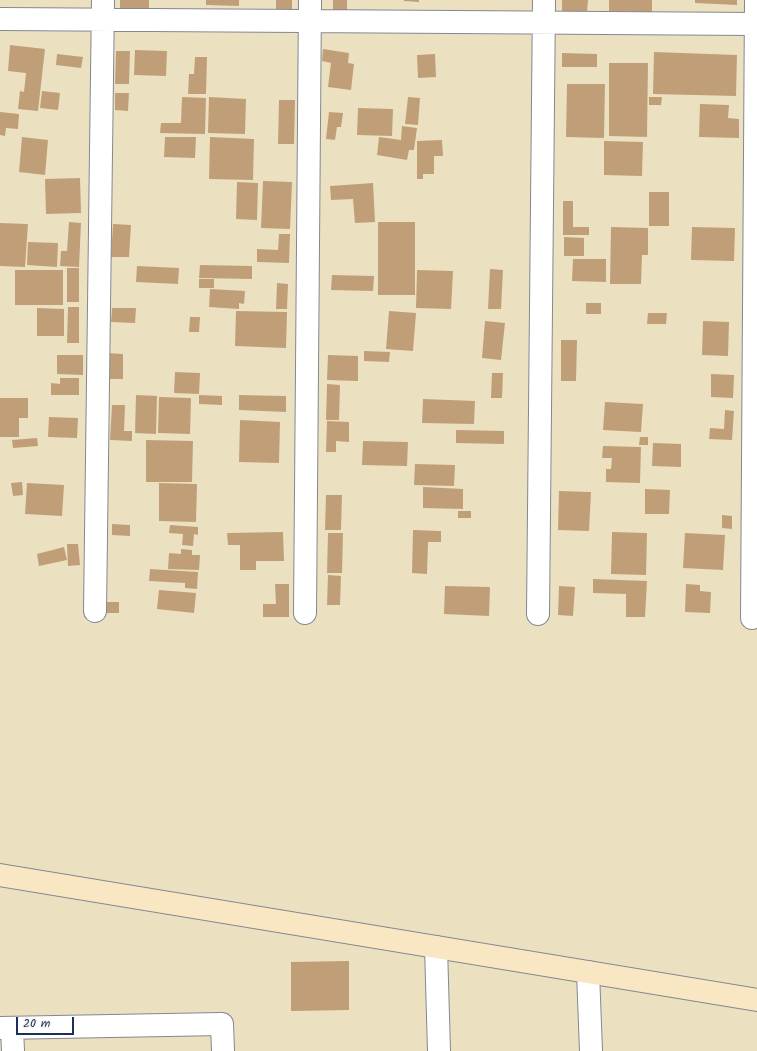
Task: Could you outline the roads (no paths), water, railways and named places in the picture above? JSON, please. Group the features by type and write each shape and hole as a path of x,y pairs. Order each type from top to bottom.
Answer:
{"street":[{"path":"538,614 544,0"},
{"path":"752,618 756,0"},
{"path":"0,19 103,10 310,11 544,22 757,24"},
{"path":"95,611 103,10"},
{"path":"305,613 310,11"},
{"path":"0,875 757,1000"},
{"path":"436,947 439,1051"},
{"path":"588,972 591,1051"},
{"path":"13,1051 6,1028 222,1024 223,1051"}]}
